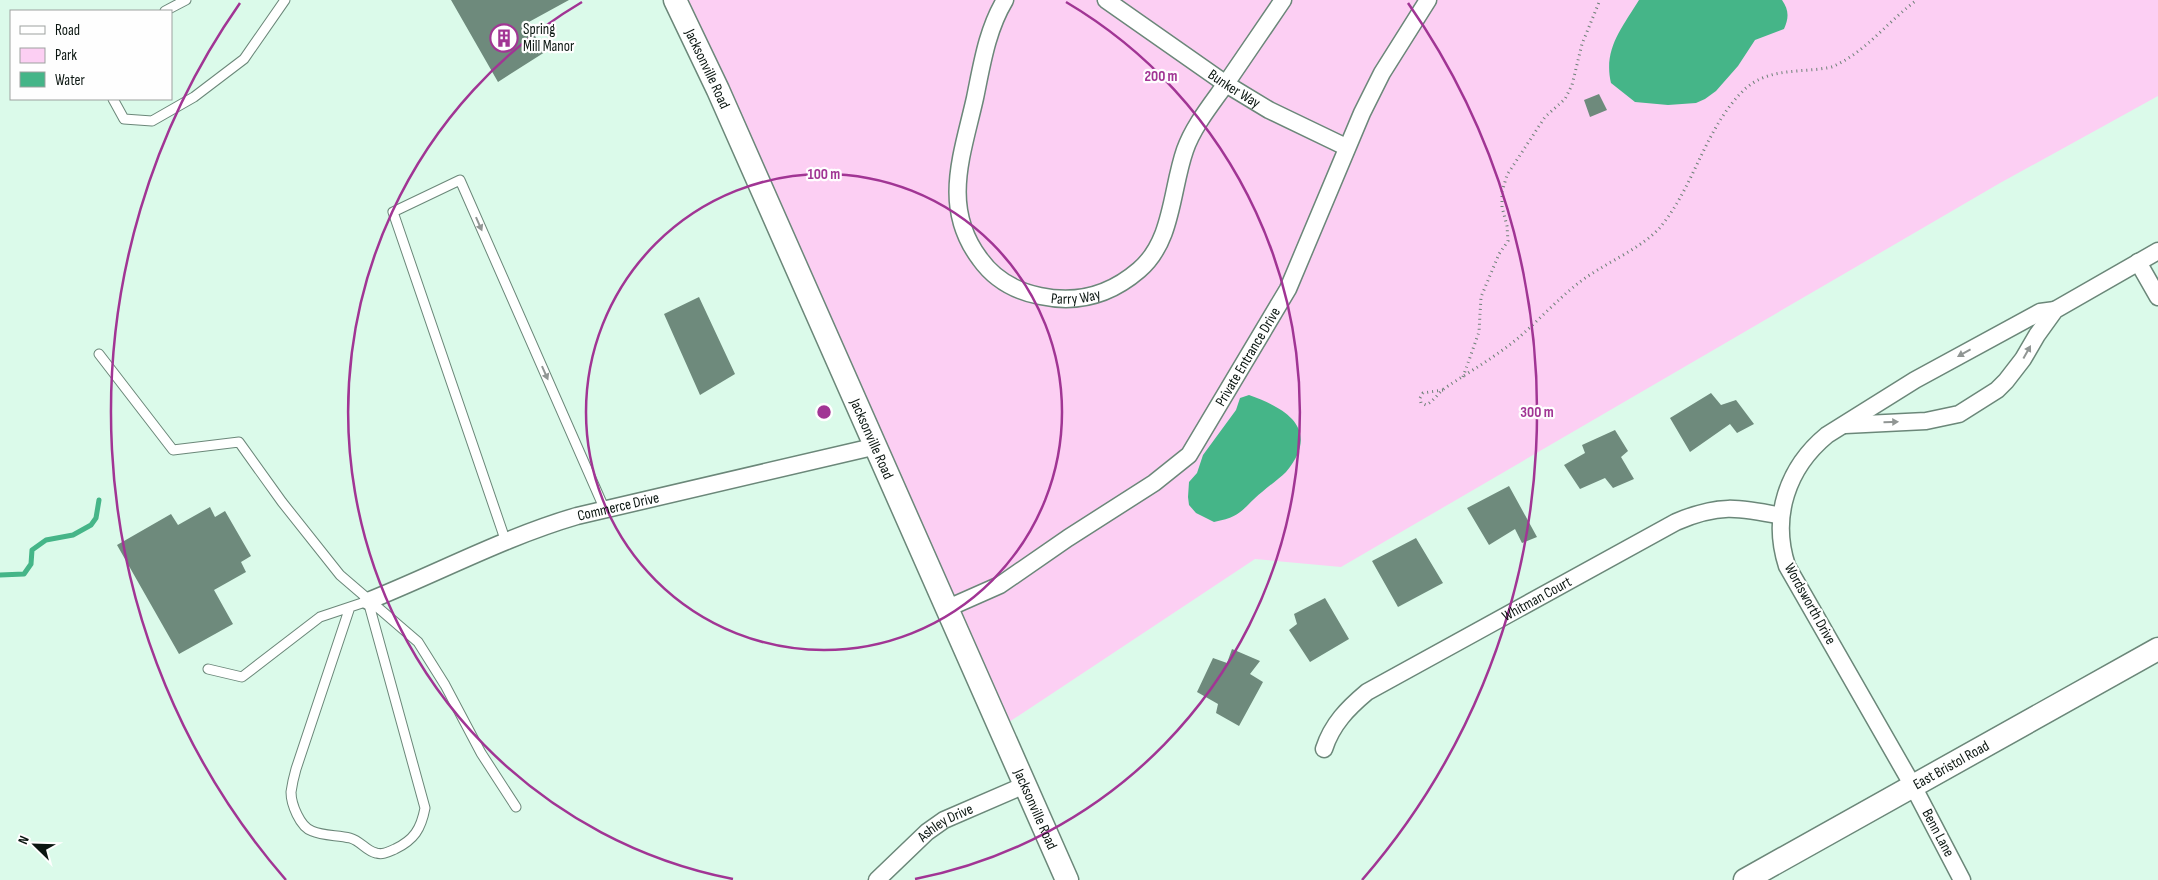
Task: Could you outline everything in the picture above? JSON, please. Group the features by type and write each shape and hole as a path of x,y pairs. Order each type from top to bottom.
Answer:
{"main road":[{"name":"Jacksonville Road","path":"675,0 718,90 877,446 1067,880"},
{"name":"East Bristol Road","path":"1745,880 2158,649"}],"street":[{"name":"Parry Way","path":"1005,0 989,33 963,149 957,182 958,213 964,233 986,269 1002,282 1019,291 1061,300 1079,299 1099,294 1118,286 1141,269 1157,248 1167,225 1185,150 1196,126 1283,0"},
{"name":"Bunker Way","path":"1106,0 1226,84 1285,119 1346,147"},
{"name":"Private Entrance Drive","path":"948,608 1000,585 1068,538 1154,483 1189,454 1297,272 1346,147 1382,73 1428,0"},
{"name":"Wordsworth Drive","path":"1913,786 1787,566 1782,545 1781,516 1788,490 1800,463 1816,444 1915,380 2040,312 2055,310 2158,251"},
{"path":"2138,262 2158,297"},
{"name":"Wordsworth Drive","path":"1843,425 1926,421 1959,414 2006,381 2055,310"},
{"name":"Commerce Drive","path":"368,600 425,578 549,524 877,446"},
{"name":"Whitman Court","path":"1324,749 1328,735 1339,717 1367,692 1676,522 1706,511 1724,508 1741,508 1781,516"},
{"name":"Ashley Drive","path":"877,880 927,832 944,820 1025,784"},
{"name":"Benn Lane","path":"1913,786 1962,880"}],"lane":[{"path":"167,10 186,0"},
{"path":"114,100 124,119 152,120 194,97 244,59 285,0"},
{"path":"506,542 394,212 460,180 605,510"},
{"path":"99,354 173,450 239,442 282,502 340,575 418,642 445,685 481,753 516,807"},
{"path":"208,669 242,677 320,617 368,600"},
{"path":"350,607 296,769 291,793 296,812 304,826 312,832 351,839 361,843 371,851 384,854 406,844 417,834 423,820 425,808 368,600"}],"path":[{"path":"1462,377 1479,332 1481,297 1500,254 1508,242 1507,226 1502,207 1502,192 1507,175 1545,117 1565,99 1572,85 1582,44 1600,0"},
{"path":"1443,390 1423,393 1420,398 1421,403 1426,406 1431,403 1443,390 1516,340 1575,285 1646,239 1662,225 1683,193 1697,163 1726,112 1745,89 1758,79 1768,75 1832,67 1846,60 1865,48 1882,29 1916,0"}],"green space":[{"path":"682,0 2158,0 2158,96 2000,183 1341,567 1255,559 1000,728"}],"water":[{"path":"1639,0 1782,0 1787,11 1787,21 1784,29 1755,40 1738,66 1716,91 1705,99 1696,103 1668,105 1635,102 1611,83 1609,71 1612,49 1616,39"},
{"path":"1249,395 1287,414 1295,423 1300,433 1300,444 1296,457 1283,475 1237,514 1214,522 1196,513 1189,505 1189,482 1197,473 1203,455 1236,410 1240,398"}],"building":[{"name":"Spring Mill Manor","path":"451,0 569,0 527,23 545,52 498,82"},
{"path":"1599,94 1607,110 1590,117 1584,100"},
{"path":"699,297 735,374 700,395 664,314"},
{"path":"1711,393 1721,405 1736,400 1754,424 1737,433 1730,424 1690,452 1670,418"},
{"path":"1615,430 1628,451 1621,457 1634,479 1613,488 1605,478 1580,489 1564,465 1585,453 1582,445"},
{"path":"1509,486 1537,537 1522,543 1515,529 1489,545 1467,508"},
{"path":"210,507 215,517 225,511 251,556 241,562 246,572 214,590 233,624 179,654 117,545 171,514 178,525"},
{"path":"1416,538 1443,583 1398,607 1372,561"},
{"path":"1325,598 1349,639 1310,662 1289,630 1297,624 1294,614"},
{"path":"1232,649 1260,661 1250,674 1263,682 1239,726 1216,713 1218,704 1197,692 1213,658 1227,663"}],"waterway":[{"path":"0,575 24,574 31,564 32,550 46,540 73,535 91,525 96,518 99,500"}],"place":[{"name":"Spring Mill Manor","path":"504,38"}]}
